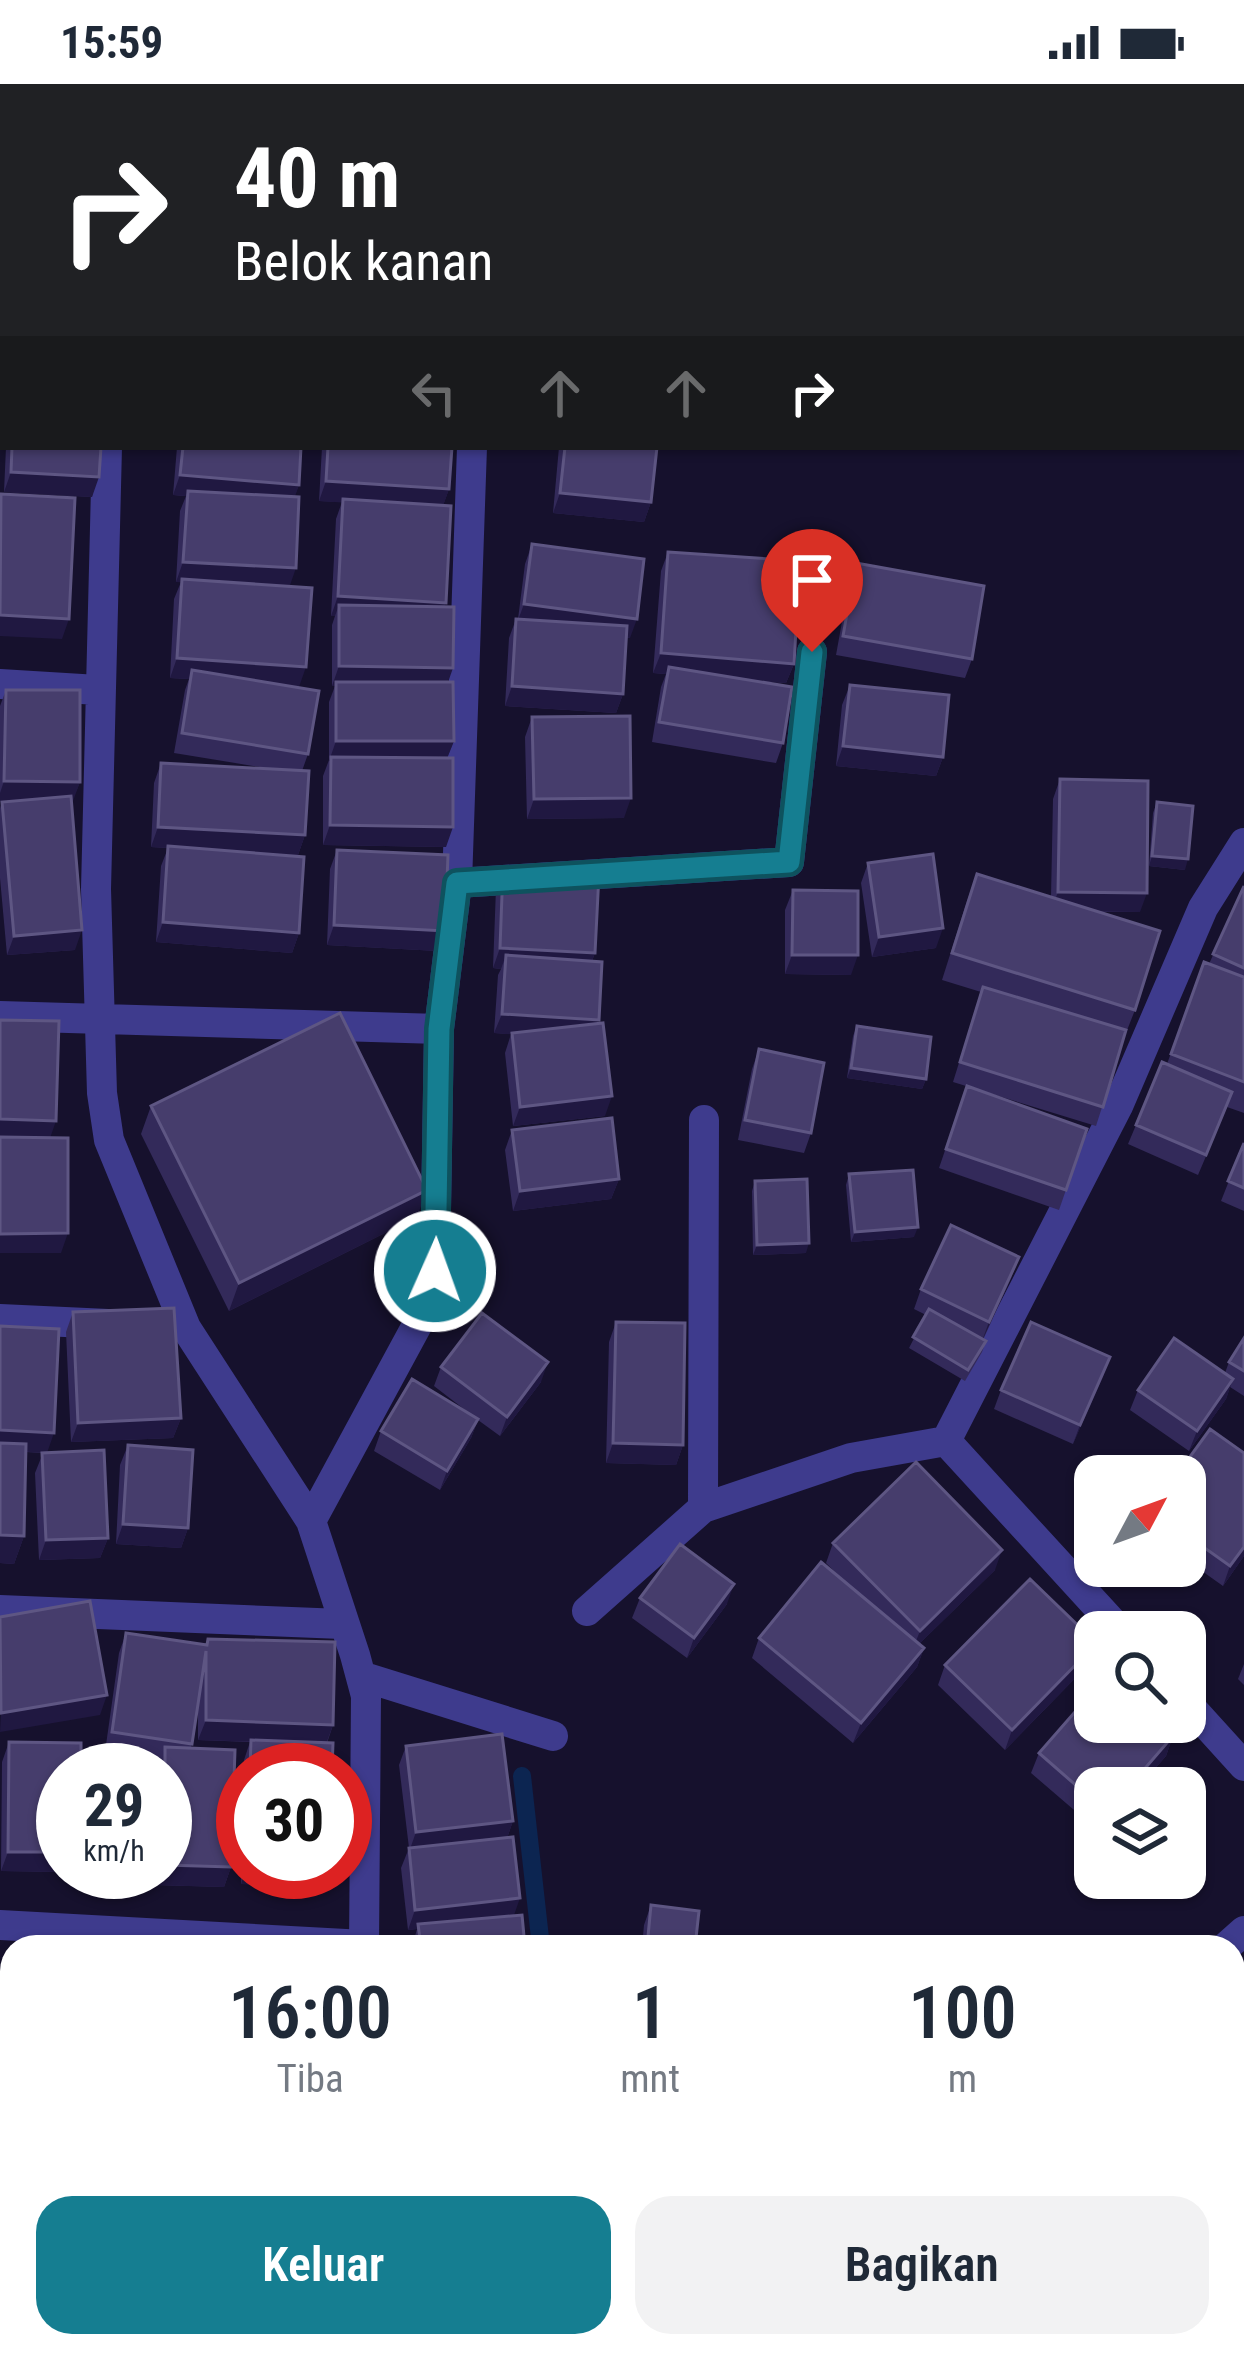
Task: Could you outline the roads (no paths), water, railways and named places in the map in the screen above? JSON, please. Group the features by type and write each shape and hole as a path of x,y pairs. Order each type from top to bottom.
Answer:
{"street":[{"path":"107,450 98,690 100,1021 109,1140 163,1327 311,1521 362,1676 364,1935"},
{"path":"311,1521 422,1316 435,1271 439,1029 457,883 472,450"},
{"path":"457,883 789,862 812,652"},
{"path":"0,684 98,690"},
{"path":"946,1442 1118,1106 1202,908 1244,843"},
{"path":"0,1016 439,1029"},
{"path":"703,1508 704,1120"},
{"path":"0,1319 163,1327"},
{"path":"587,1611 703,1508 850,1458 946,1442"},
{"path":"946,1442 1102,1611"},
{"path":"0,1610 342,1624"},
{"path":"362,1676 553,1736"},
{"path":"1206,1724 1244,1766"},
{"path":"0,1925 173,1935"}],"waterway":[{"path":"522,1776 540,1935"}]}
